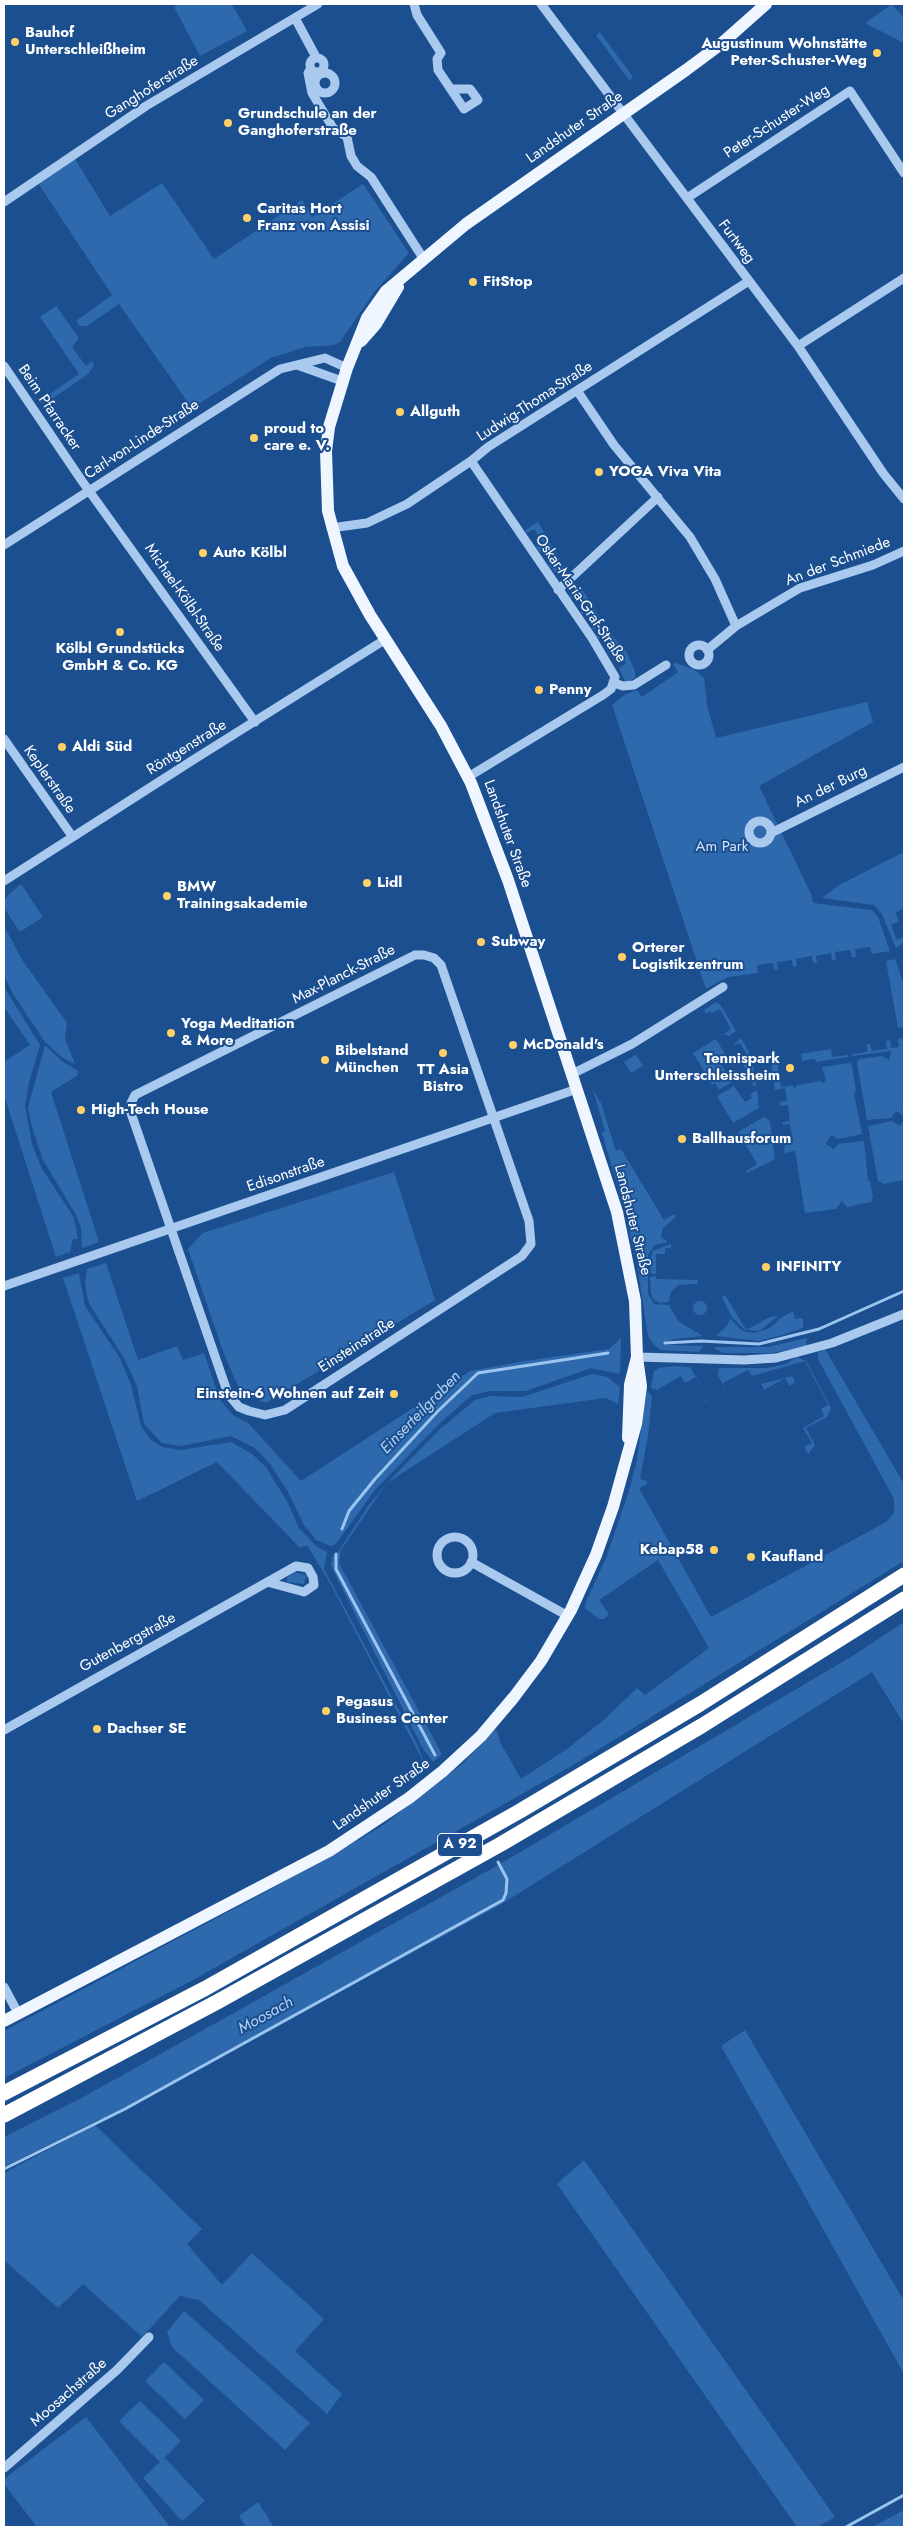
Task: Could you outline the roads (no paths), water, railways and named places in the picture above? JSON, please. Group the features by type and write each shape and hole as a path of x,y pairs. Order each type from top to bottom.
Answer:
{"highway":[{"name":"A 92","path":"4,2092 206,1988 520,1811 700,1704 904,1575"},
{"name":"A 92","path":"4,2115 251,1984 501,1844 703,1725 904,1599"}],"main road":[{"name":"Landshuter Straße","path":"4,2021 157,1943 330,1851 409,1798 443,1772 486,1730 514,1698 541,1661 568,1616 599,1547 613,1507 636,1424 641,1386 637,1357 635,1300 626,1252 608,1182 508,880 468,777 441,726 350,581 331,528 325,491 326,451 329,427 342,381 367,318 386,291 403,278 423,258 466,224 625,114 721,44 766,4"}],"street":[{"name":"Ganghoferstraße","path":"4,202 146,106 318,4"},
{"path":"414,4 416,15 441,53 436,59 438,70 451,89"},
{"name":"Furtweg","path":"541,4 798,346 883,473 904,499"},
{"path":"295,18 316,57 323,61 323,68 315,83 315,92"},
{"path":"316,57 311,60 308,73 333,128 347,137 354,161 371,177 423,258"},
{"path":"310,68 330,75 333,78 334,86 329,92 315,92"},
{"name":"Peter-Schuster-Weg","path":"687,198 850,91 904,173"},
{"path":"798,346 904,278"},
{"name":"Ludwig-Thoma-Straße","path":"331,528 367,523 379,519 407,504 471,462 488,447 578,392 749,281"},
{"name":"Carl-von-Linde-Straße","path":"4,545 280,369 325,358 347,368"},
{"path":"297,365 342,381"},
{"name":"Beim Pfarracker","path":"4,366 89,490"},
{"path":"578,392 614,445 690,537 715,579 736,626"},
{"name":"Oskar-Maria-Graf-Straße","path":"468,777 603,695 614,683 613,671 471,462"},
{"name":"Michael-Kölbl-Straße","path":"89,490 255,722"},
{"path":"558,590 658,497"},
{"name":"An der Schmiede","path":"707,650 736,626 800,588 873,565 904,551"},
{"name":"Röntgenstraße","path":"4,881 72,836 386,639"},
{"path":"614,683 623,686 634,685 666,665"},
{"name":"Keplerstraße","path":"4,739 72,836"},
{"name":"An der Burg","path":"771,833 904,767"},
{"name":"Max-Planck-Straße","path":"171,1230 131,1113 131,1102 135,1095 415,955 434,958 440,965 494,1119"},
{"path":"572,1074 632,1044 723,987"},
{"name":"Edisonstraße","path":"4,1286 577,1089"},
{"name":"Einsteinstraße","path":"171,1230 228,1394 239,1407 248,1411 265,1415 285,1410 522,1256 530,1244 529,1221 494,1119"},
{"path":"637,1357 744,1360 776,1358 832,1343 904,1314"},
{"path":"450,1538 462,1538 471,1547 471,1562 459,1572 445,1569 437,1556 440,1545 450,1538"},
{"path":"471,1562 568,1616"},
{"name":"Gutenbergstraße","path":"4,1730 267,1582 296,1566 308,1568 313,1577 314,1585 304,1592 267,1582"},
{"path":"4,1987 18,2013"},
{"name":"Moosachstraße","path":"4,2468 117,2370 149,2338"}],"waterway":[{"name":"Einserteilgraben","path":"665,1343 701,1341 759,1344 819,1329 904,1291"},
{"name":"Einserteilgraben","path":"342,1529 349,1511 375,1479 438,1411 478,1373 608,1353"},
{"name":"Einserteilgraben","path":"336,1554 336,1569 435,1755"},
{"name":"Moosach","path":"4,2169 125,2109 503,1900 506,1893 507,1879 498,1862"},
{"path":"846,2527 904,2495"}],"place":[{"name":"Bauhof Unterschleißheim","path":"15,42"},
{"name":"Augustinum Wohnstätte Peter-Schuster-Weg","path":"877,53"},
{"name":"Grundschule an der Ganghoferstraße","path":"228,123"},
{"name":"Caritas Hort Franz von Assisi","path":"247,218"},
{"name":"FitStop","path":"473,282"},
{"name":"Allguth","path":"400,412"},
{"name":"proud to care e. V.","path":"254,438"},
{"name":"YOGA Viva Vita","path":"599,472"},
{"name":"Auto Kölbl","path":"203,553"},
{"name":"Kölbl Grundstücks GmbH & Co. KG","path":"120,632"},
{"name":"Penny","path":"539,690"},
{"name":"Aldi Süd","path":"62,747"},
{"name":"Lidl","path":"367,883"},
{"name":"BMW Trainingsakademie","path":"167,896"},
{"name":"Subway","path":"481,942"},
{"name":"Orterer Logistikzentrum","path":"622,957"},
{"name":"Yoga Meditation & More","path":"171,1033"},
{"name":"McDonald's","path":"513,1045"},
{"name":"TT Asia Bistro","path":"443,1053"},
{"name":"Bibelstand München","path":"325,1060"},
{"name":"Tennispark Unterschleissheim","path":"790,1068"},
{"name":"High-Tech House","path":"81,1110"},
{"name":"Ballhausforum","path":"682,1139"},
{"name":"INFINITY","path":"766,1267"},
{"name":"Einstein-6 Wohnen auf Zeit","path":"394,1394"},
{"name":"Kebap58","path":"714,1550"},
{"name":"Kaufland","path":"751,1557"},
{"name":"Pegasus Business Center","path":"326,1711"},
{"name":"Dachser SE","path":"97,1729"}],"park label":[{"name":"Am Park","path":"722,847"}]}
